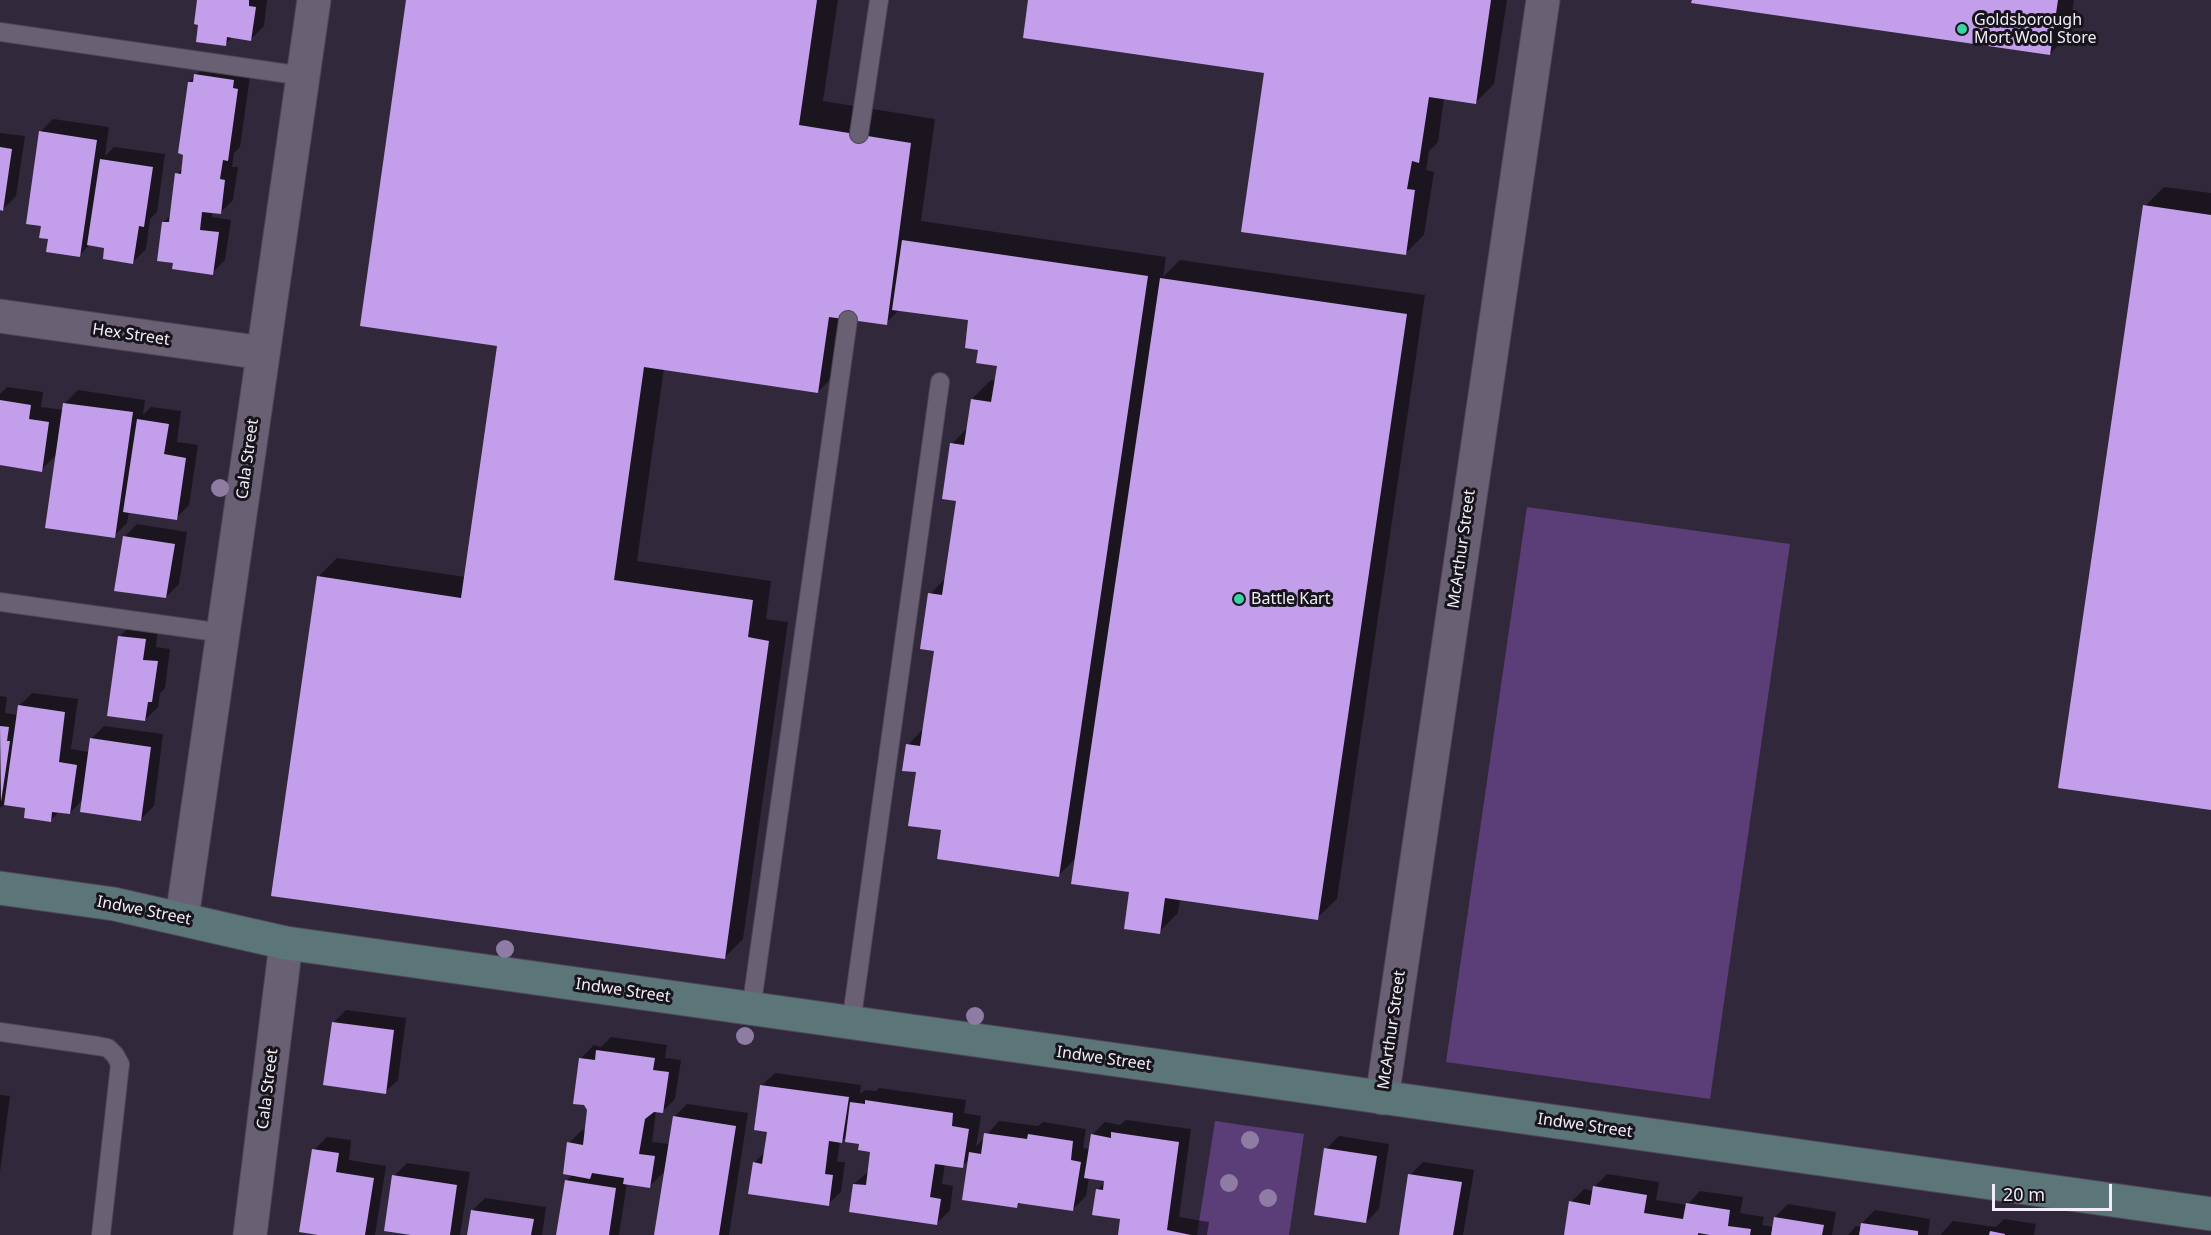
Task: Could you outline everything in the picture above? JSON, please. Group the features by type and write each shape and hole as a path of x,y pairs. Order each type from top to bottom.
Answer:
{"street":[{"name":"Cala Street","path":"182,918 314,0"},
{"name":"McArthur Street","path":"1382,1098 1542,0"},
{"name":"Hex Street","path":"0,316 263,354"},
{"name":"Indwe Street","path":"0,888 114,904 286,943 2211,1214"},
{"name":"Cala Street","path":"250,1235 286,943"}],"lane":[{"path":"859,134 879,0"},
{"path":"0,32 303,76"},
{"path":"752,1010 848,320"},
{"path":"851,1024 940,382"},
{"path":"0,602 223,633"},
{"path":"0,1032 108,1048 120,1064 101,1235"}],"shaded area":[{"path":"1527,507 1790,544 1710,1099 1446,1062"},
{"path":"1215,1121 1304,1134 1289,1235 1197,1235"}],"building":[{"path":"197,0 249,0 249,6 256,7 251,41 227,37 226,46 196,42 198,25 194,24"},
{"path":"406,0 817,0 799,125 911,143 887,325 829,317 818,393 644,367 614,580 753,600 748,637 769,641 725,959 271,896 317,576 461,598 497,346 360,326"},
{"path":"1028,0 1491,0 1476,104 1429,97 1419,163 1412,161 1407,189 1415,190 1406,255 1241,232 1264,73 1023,38"},
{"name":"Goldsborough Mort Wool Store","path":"1692,0 2058,0 2050,55 1691,3"},
{"path":"194,74 234,80 233,88 238,89 228,161 223,160 220,179 225,180 221,214 202,212 200,230 219,232 213,275 172,269 173,263 157,261 162,222 169,222 175,173 181,174 183,155 178,153 188,82 193,82"},
{"path":"39,131 97,140 80,257 46,252 48,239 39,238 41,226 26,224"},
{"path":"0,147 12,149 3,211 0,210"},
{"path":"100,159 153,167 144,227 139,226 133,264 103,259 104,248 87,245"},
{"path":"2143,205 2211,215 2211,810 2058,788"},
{"path":"902,240 1148,276 1059,877 937,859 941,830 908,826 916,772 902,771 906,744 920,746 934,651 920,649 928,593 942,595 956,501 942,499 950,443 964,445 971,399 991,402 997,366 976,363 978,350 965,348 968,320 892,310"},
{"name":"Battle Kart","path":"1160,278 1407,314 1318,920 1165,898 1160,934 1124,929 1129,892 1071,884"},
{"path":"0,400 31,405 29,419 49,422 42,472 0,465"},
{"path":"63,403 133,412 115,538 45,528"},
{"path":"137,419 169,424 164,454 186,458 177,520 123,512"},
{"path":"123,536 175,544 166,598 114,591"},
{"path":"118,636 146,639 143,660 158,661 152,702 148,702 145,721 107,716"},
{"path":"18,705 65,712 59,762 77,765 70,814 52,812 51,822 24,818 25,808 4,805"},
{"path":"0,726 9,727 7,741 10,741 1,802"},
{"path":"90,738 151,747 141,821 80,812"},
{"path":"332,1022 394,1030 386,1094 323,1085"},
{"path":"596,1050 655,1058 653,1070 669,1072 663,1113 654,1112 645,1119 639,1154 655,1156 650,1188 623,1184 624,1178 592,1173 590,1179 563,1174 567,1142 583,1145 587,1110 584,1105 573,1104 579,1058 595,1060"},
{"path":"760,1085 849,1097 842,1143 829,1141 825,1174 833,1175 829,1206 748,1194 753,1162 762,1164 767,1132 754,1130"},
{"path":"865,1100 953,1113 952,1126 969,1129 963,1168 935,1164 930,1197 941,1199 937,1225 849,1212 853,1184 866,1185 870,1152 858,1150 859,1144 845,1142 850,1102 865,1104"},
{"path":"673,1116 736,1126 719,1235 654,1235"},
{"path":"1111,1132 1179,1142 1167,1230 1191,1235 1118,1235 1120,1219 1092,1215 1096,1189 1103,1190 1104,1181 1084,1178 1091,1134 1111,1138"},
{"path":"984,1133 1027,1139 1028,1134 1073,1141 1071,1160 1081,1162 1073,1211 1018,1203 1017,1208 962,1200 969,1152 981,1154"},
{"path":"1324,1148 1377,1156 1366,1223 1314,1215"},
{"path":"312,1149 339,1153 336,1172 374,1178 365,1235 318,1235 299,1232"},
{"path":"1408,1174 1462,1182 1453,1235 1399,1235"},
{"path":"392,1175 457,1185 450,1235 411,1235 384,1231"},
{"path":"565,1180 616,1188 609,1235 556,1235"},
{"path":"1593,1186 1647,1195 1644,1213 1683,1219 1686,1203 1730,1210 1728,1226 1751,1229 1750,1235 1698,1233 1698,1235 1564,1235 1569,1201 1590,1205"},
{"path":"471,1210 534,1219 531,1235 467,1235"},
{"path":"1774,1217 1824,1225 1822,1235 1771,1235"},
{"path":"1861,1223 1918,1231 1918,1235 1859,1235"},
{"path":"1990,1231 2005,1234 2005,1235 1989,1235"}],"place":[{"name":"Goldsborough Mort Wool Store","path":"1962,29"},
{"name":"Battle Kart","path":"1239,599"}]}
